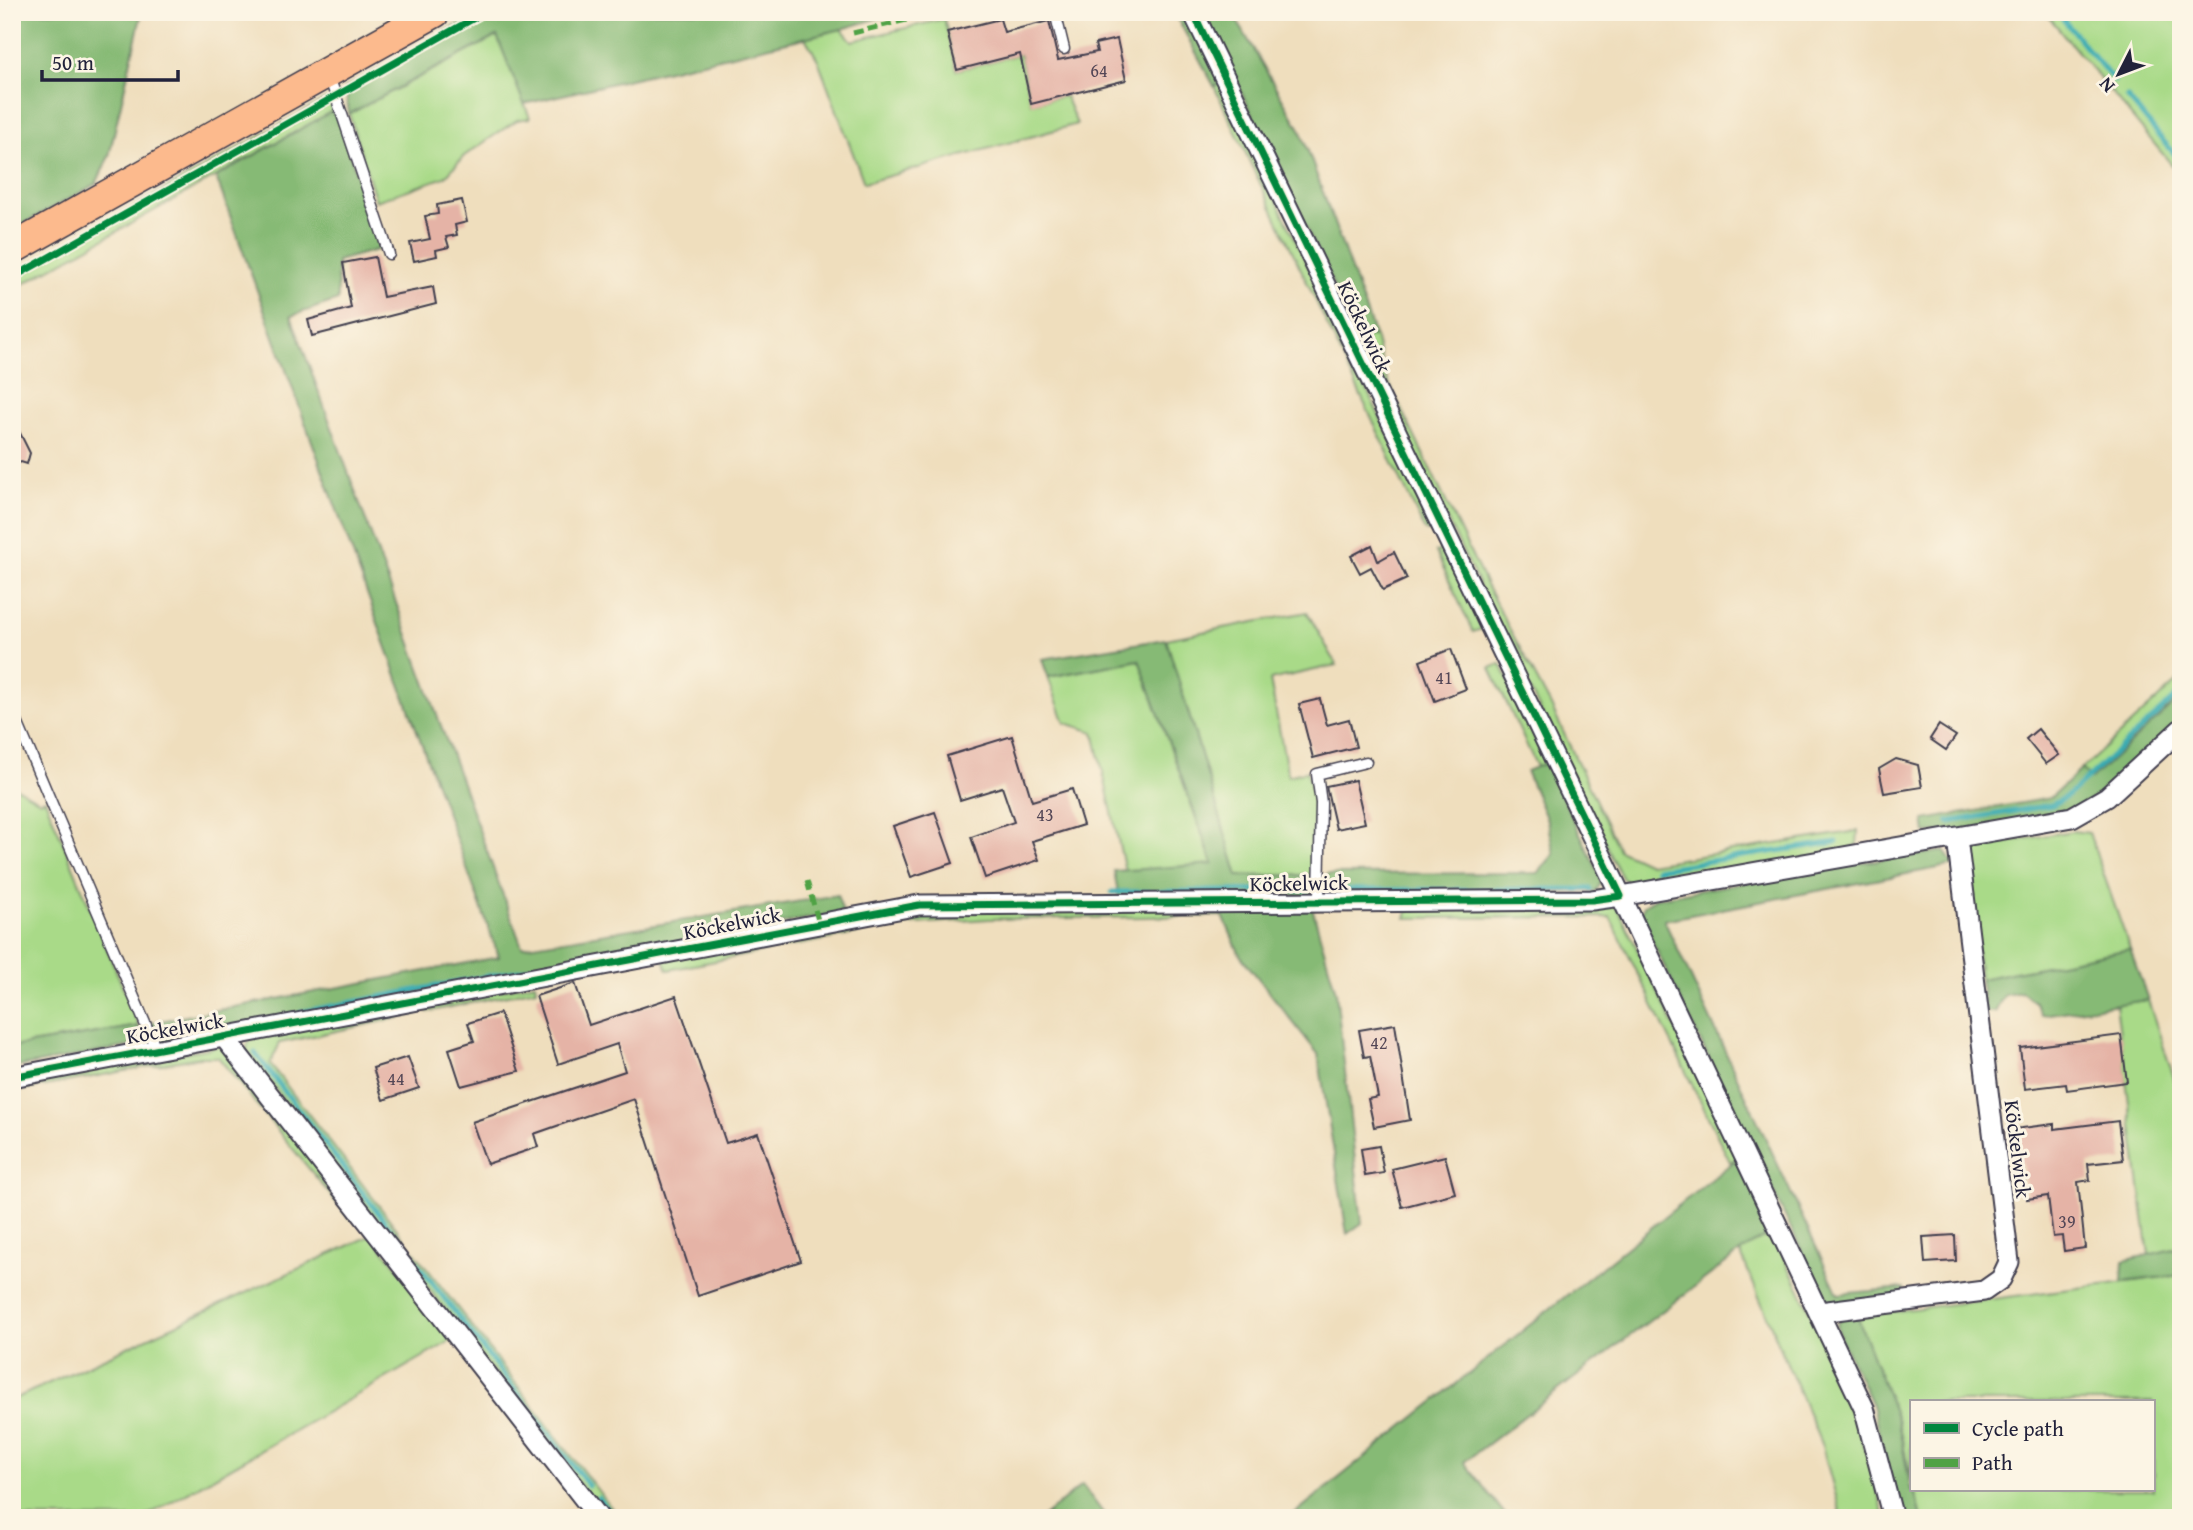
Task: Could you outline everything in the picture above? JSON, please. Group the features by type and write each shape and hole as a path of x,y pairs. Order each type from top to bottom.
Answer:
{"main road":[{"path":"12,249 435,12"}],"street":[{"name":"Köckelwick","path":"1193,12 1820,1312 1864,1408 1893,1518"},
{"name":"Köckelwick","path":"12,1077 919,905 1592,900 1620,896 2048,823 2085,812 2107,797 2181,729"},
{"name":"Köckelwick","path":"1820,1312 1984,1291 2001,1279 2009,1262 1957,838"},
{"name":"Köckelwick","path":"224,1037 598,1518"}],"lane":[{"path":"1055,12 1064,49"},
{"path":"327,72 389,254"},
{"path":"12,710 156,1049"},
{"path":"1319,900 1321,803 1317,774 1367,762"}],"green space":[{"path":"12,12 142,12 109,156 96,184 12,230"},
{"path":"480,12 899,12 842,29 524,104 497,36 349,114 345,88"},
{"path":"1174,12 1185,12 1221,83 1214,86"},
{"path":"1203,12 1232,12 1300,129 1375,336 1359,339"},
{"path":"2045,12 2181,12 2181,176 2049,17"},
{"path":"944,19 957,70 1020,54 1031,103 1065,96 1077,124 864,183 818,60 804,36 842,29 852,41"},
{"path":"497,36 530,118 517,120 464,156 445,177 376,201 349,114"},
{"path":"1221,83 1435,533 1425,531 1214,86"},
{"path":"326,99 332,100 336,109 12,290 12,275"},
{"path":"336,109 380,249 337,261 338,300 291,316 522,947 837,895 843,912 163,1041 150,1023 499,957 216,177"},
{"path":"1375,336 1385,375 1487,587 1550,704 1619,850 1649,864 1858,831 1857,844 1843,852 1639,884 1622,878 1359,339"},
{"path":"1445,548 1482,629 1473,632 1436,552"},
{"path":"1307,612 1337,665 1270,680 1288,776 1307,771 1314,803 1312,875 1238,876 1166,639"},
{"path":"1166,639 1238,876 1312,875 1311,895 1119,898 1114,871 1213,864 1139,660 1048,677 1042,659"},
{"path":"1139,660 1213,865 1125,871 1094,732 1065,723 1048,677"},
{"path":"1501,664 1546,763 1537,767 1490,668"},
{"path":"2181,678 2181,697 2091,779 2082,769"},
{"path":"2181,697 2181,721 2107,789 2075,810 1961,832 1926,833 1924,820 2050,798 2082,769 2091,779"},
{"path":"1546,763 1599,873 1601,883 1596,891 1327,896 1327,874 1538,873 1554,854 1547,820 1526,771"},
{"path":"12,785 40,801 45,799 139,1026 12,1047"},
{"path":"2072,831 2089,833 2130,949 1980,979 1966,858 1978,847"},
{"path":"1944,851 1954,865 1664,920 1838,1294 1904,1288 1904,1298 1837,1305 1825,1299 1640,916 1644,905 1656,898 1843,865"},
{"path":"1606,905 1617,907 1738,1158 1730,1162 1610,917 1406,918 1409,909"},
{"path":"973,907 1219,907 1222,916 989,919 902,925 668,970 664,959 894,916"},
{"path":"1219,907 1312,907 1336,992 1362,1223 1347,1234 1318,1054 1240,955"},
{"path":"2130,949 2148,1000 2042,1015 2035,1002 2022,992 2004,995 1995,1012 1985,1012 1980,979"},
{"path":"535,983 536,989 427,1012 427,1006"},
{"path":"2148,1000 2181,1099 2181,1169 2178,1175 2181,1186 2181,1247 2149,1255 2116,1004"},
{"path":"410,1006 416,1014 280,1043 270,1064 619,1518 605,1518 246,1051 248,1043 256,1037"},
{"path":"139,1026 137,1045 12,1068 12,1047"},
{"path":"221,1046 356,1215 350,1219 218,1057 200,1057 12,1092 12,1083"},
{"path":"1738,1158 1772,1232 1740,1252 1464,1462 1508,1518 1289,1518"},
{"path":"1772,1232 1847,1388 1885,1518 1842,1518 1822,1446 1740,1252"},
{"path":"372,1235 454,1339 143,1518 12,1518 12,1400"},
{"path":"2181,1247 2181,1275 2122,1282 2123,1261"},
{"path":"2181,1275 2181,1518 1921,1518 1914,1492 2154,1492 2154,1400 1910,1400 1910,1474 1898,1422 1857,1316"},
{"path":"1857,1316 1898,1422 1910,1492 1914,1492 1921,1518 1900,1518 1872,1405 1840,1337 1837,1324 1842,1317"},
{"path":"1082,1485 1107,1518 1042,1518"}],"building":[{"path":"1000,19 1004,32 1049,21 1058,60 1097,52 1095,44 1117,39 1126,80 1031,104 1020,54 957,70 947,32"},
{"path":"462,200 467,222 455,225 457,235 446,237 449,247 436,250 437,256 414,261 410,243 430,239 425,216 438,214 437,205"},
{"path":"375,257 383,297 433,287 436,304 312,336 308,320 351,308 343,263"},
{"path":"12,417 30,453 27,464 21,462 12,467"},
{"path":"1372,545 1378,561 1394,552 1407,579 1383,590 1371,567 1360,573 1351,556"},
{"path":"1451,649 1466,689 1435,701 1420,661"},
{"path":"1320,699 1327,725 1349,719 1356,747 1313,758 1299,704"},
{"path":"1939,725 1956,736 1946,750 1930,739"},
{"path":"2038,729 2059,755 2046,764 2026,739"},
{"path":"1012,736 1032,801 1072,789 1083,825 1032,841 1039,860 985,878 971,837 1014,822 1002,787 960,800 947,756"},
{"path":"1896,759 1918,765 1922,787 1884,793 1879,769"},
{"path":"1355,780 1365,823 1336,829 1326,786"},
{"path":"935,812 953,863 911,877 893,826"},
{"path":"575,983 589,1025 676,996 726,1143 758,1133 801,1261 698,1296 634,1099 534,1134 538,1147 487,1164 472,1122 625,1071 617,1044 558,1064 536,996"},
{"path":"500,1013 519,1071 461,1086 449,1049 474,1041 468,1023"},
{"path":"1395,1024 1410,1120 1374,1127 1368,1099 1378,1097 1370,1056 1364,1057 1359,1030"},
{"path":"2121,1035 2127,1082 2067,1090 2066,1084 2025,1089 2020,1048"},
{"path":"408,1057 419,1088 383,1100 373,1068"},
{"path":"2118,1121 2123,1160 2088,1164 2090,1180 2078,1182 2085,1248 2064,1251 2062,1236 2053,1237 2048,1196 2027,1199 2022,1162 2011,1163 2006,1130 2054,1124 2054,1129"},
{"path":"1379,1146 1384,1173 1365,1176 1361,1149"},
{"path":"1445,1156 1455,1193 1402,1207 1392,1169"},
{"path":"1955,1235 1956,1261 1925,1263 1923,1237"}],"waterway":[{"path":"2057,12 2114,81"},
{"path":"2127,97 2181,162"},
{"path":"1948,822 2052,805 2069,795 2181,692"},
{"path":"1656,869 1837,842"},
{"path":"1332,890 1591,889"},
{"path":"1112,892 1308,890"},
{"path":"301,1012 546,965"},
{"path":"255,1053 588,1485"},
{"path":"598,1498 613,1518"}],"marked path":[{"path":"853,33 939,12"},
{"path":"807,881 819,924"}],"cycle path":[{"path":"12,278 485,12"},
{"path":"12,1077 919,905 1592,900 1621,896 1193,12"}]}
